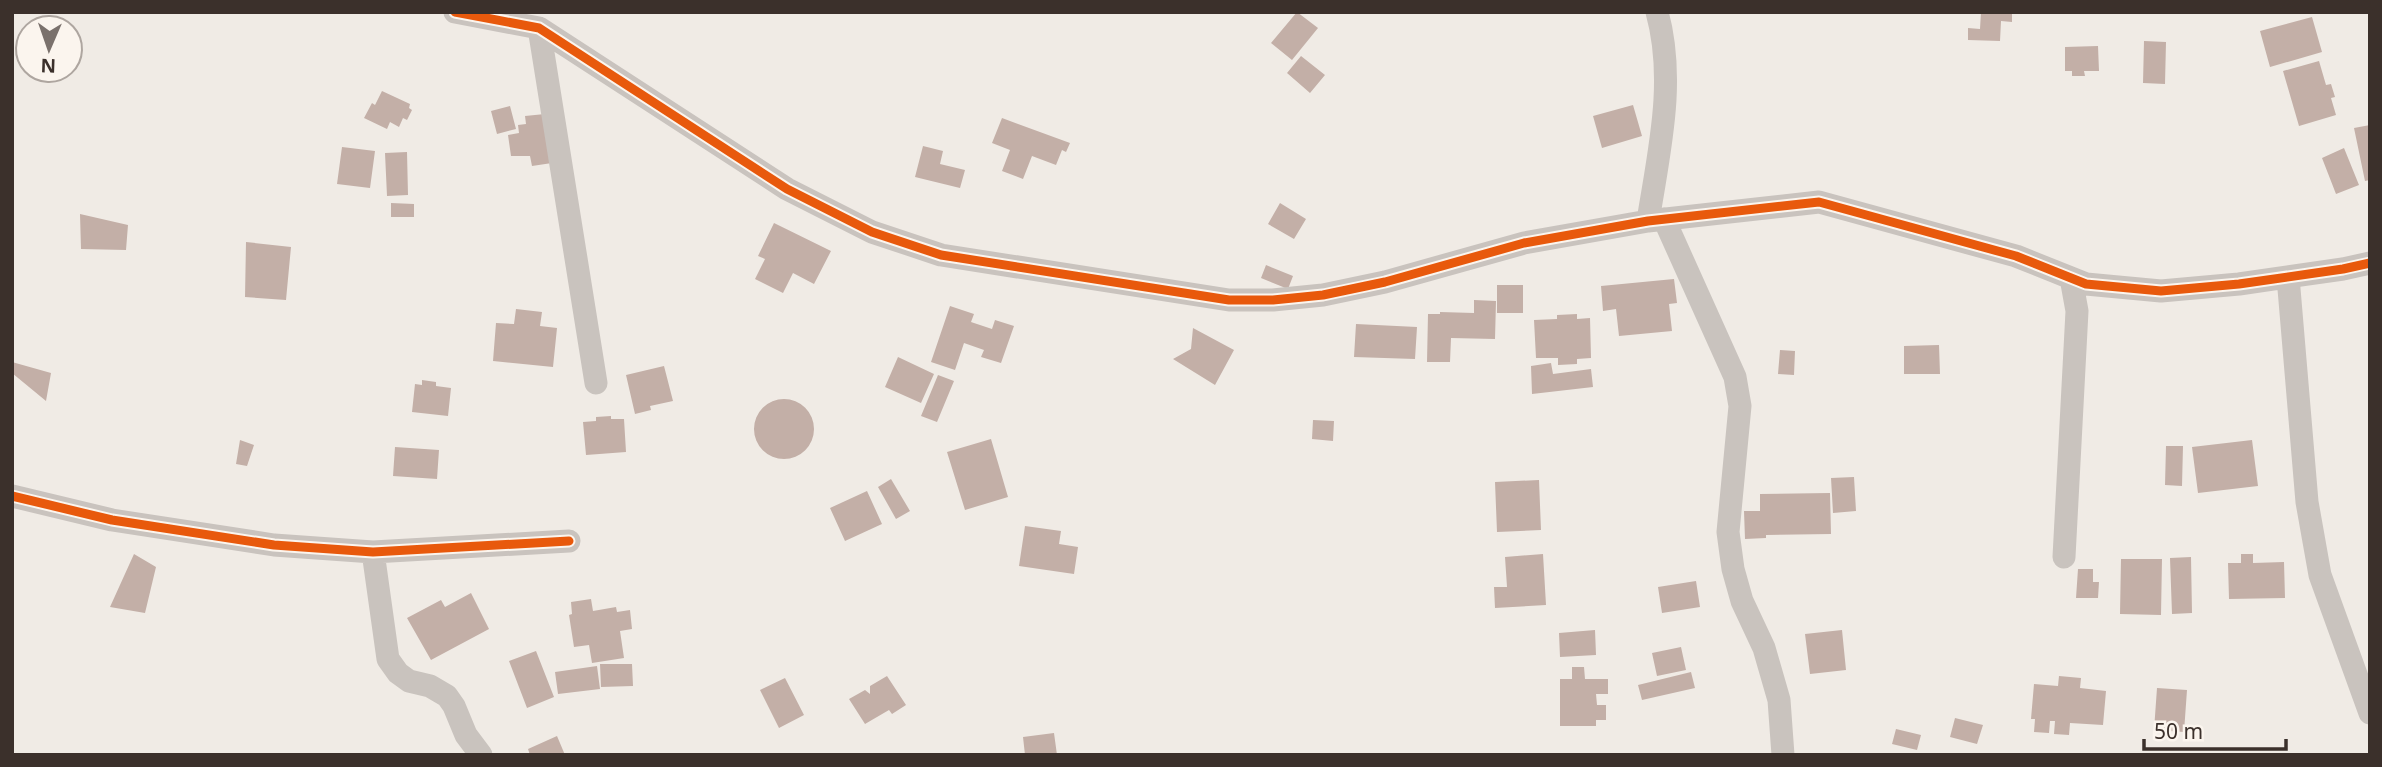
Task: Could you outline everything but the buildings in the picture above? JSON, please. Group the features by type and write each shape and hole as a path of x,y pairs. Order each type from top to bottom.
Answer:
{"street":[{"path":"455,12 539,28 787,189 872,232 942,255 1229,300 1273,300 1323,295 1385,282 1524,243 1656,220 1819,202 2017,256 2086,284 2161,291 2288,277 2370,263"},
{"path":"1657,12 1665,40 1666,88 1656,220 1735,377 1740,406 1728,532 1733,569 1742,601 1764,648 1779,700 1783,755"},
{"path":"539,28 596,383"},
{"path":"2288,277 2307,502 2320,575 2370,713"},
{"path":"2064,557 2077,312 2071,278"},
{"path":"12,496 126,523 274,545 373,552 569,541"},
{"path":"373,552 388,659 398,673 409,681 430,686 447,696 466,735 481,755"}],"cycle path":[{"path":"455,12 539,28 787,189 872,232 941,255 1229,300 1273,300 1323,295 1385,282 1524,243 1648,221 1819,202 2016,256 2086,284 2161,291 2239,284 2370,263"},
{"path":"12,496 112,520 274,545 373,552 569,541"}]}
